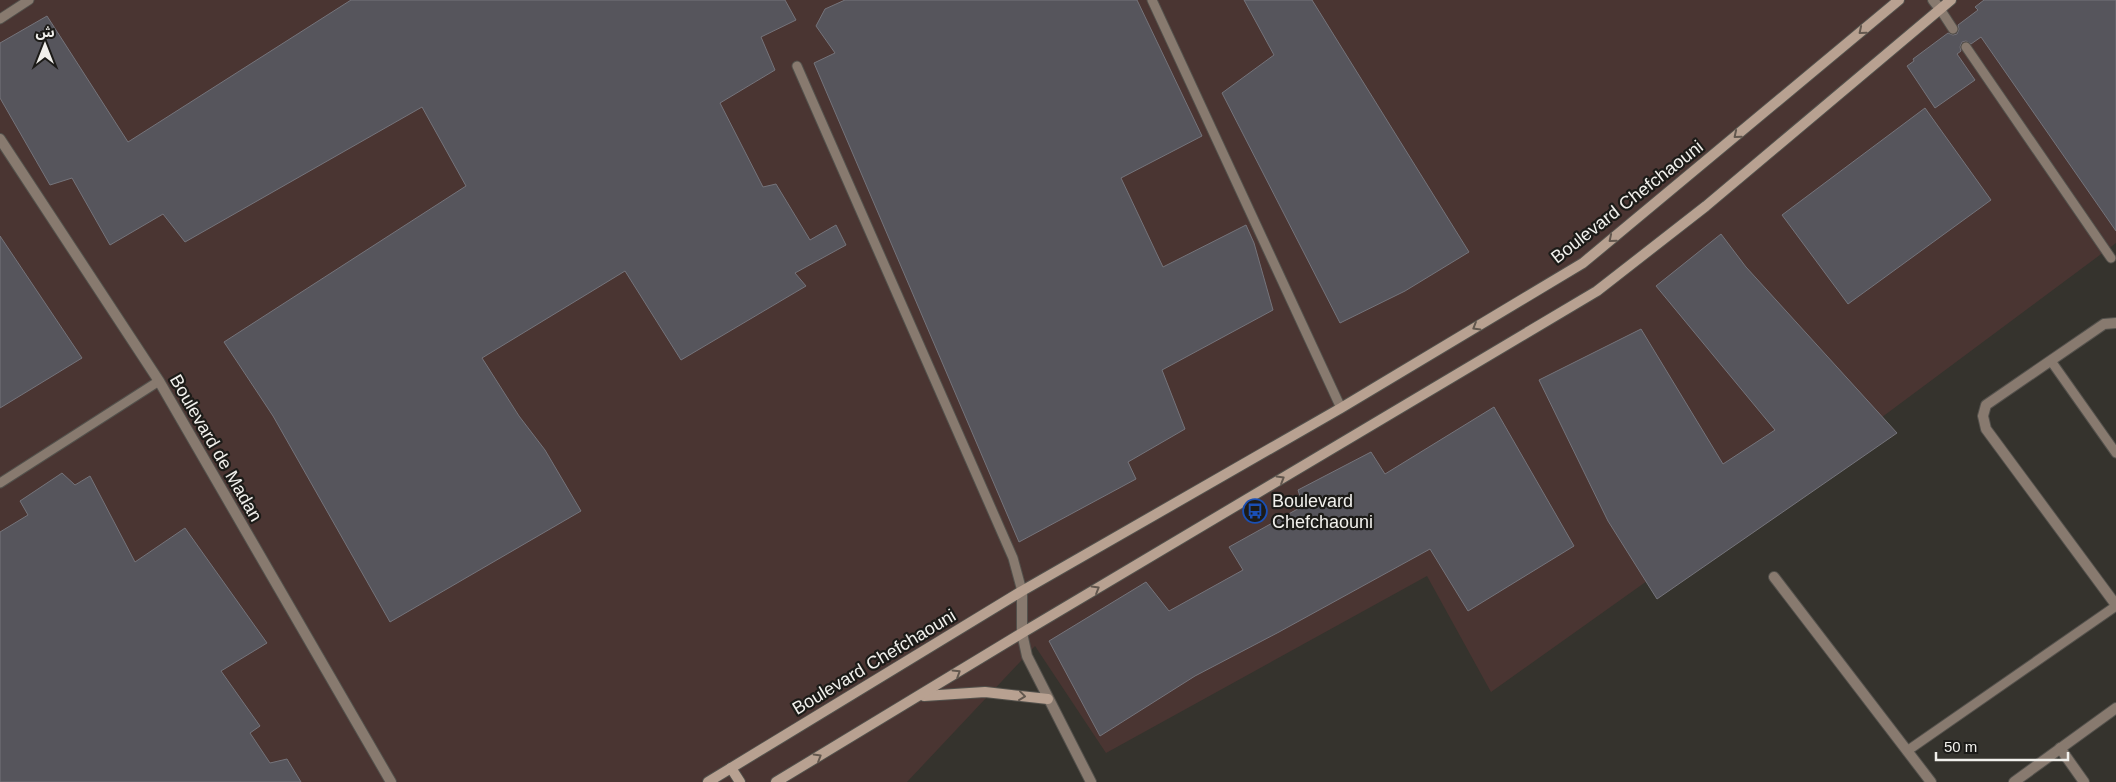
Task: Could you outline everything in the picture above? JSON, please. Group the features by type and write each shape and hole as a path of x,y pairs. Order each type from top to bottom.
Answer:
{"street":[{"name":"Boulevard Chefchaouni","path":"708,782 1022,590 1341,408 1583,263 1899,0"},
{"path":"1933,0 1940,9"},
{"path":"776,782 921,696 1022,633 1597,291 1706,206 1951,0"},
{"name":"Boulevard de Madan","path":"0,139 159,381 391,782"},
{"path":"2116,323 2104,324 1986,405 1984,423 2116,606"},
{"path":"1774,577 1931,782"},
{"path":"1022,590 1022,633 1030,664 1092,782"},
{"path":"921,696 985,692 1048,699"},
{"path":"2014,782 2116,708"},
{"path":"2060,748 2084,782"},
{"path":"731,768 740,782"}],"lane":[{"path":"0,18 29,0"},
{"path":"1152,0 1341,408"},
{"path":"1940,9 1954,28"},
{"path":"1966,47 2111,258"},
{"path":"797,66 1013,558 1022,590"},
{"path":"2051,361 2116,453"},
{"path":"0,483 159,381"},
{"path":"1907,751 2116,606"}],"shaded area":[{"path":"0,0 2116,0 2116,243 1721,537 1654,576 1491,692 1427,576 1106,753 1035,646 907,782 0,782"}],"building":[{"path":"351,0 785,0 796,20 761,37 775,70 720,103 763,187 776,184 810,240 836,225 846,245 795,273 806,286 681,360 625,271 482,358 519,416 545,450 581,511 390,622 273,416 224,342 466,186 422,107 185,242 163,214 110,245 72,178 50,185 0,98 0,43 47,16 128,142"},
{"path":"845,0 1137,0 1202,136 1121,178 1163,267 1246,225 1254,243 1273,310 1162,370 1185,429 1128,462 1136,479 1019,542 814,63 835,53 816,26 825,9"},
{"path":"1244,0 1312,0 1469,252 1405,291 1340,323 1222,93 1274,55"},
{"path":"1984,0 2116,0 2116,231 1981,37 1971,44 1966,41 1962,42 1961,51 1957,54 1975,80 1935,108 1907,66 1914,61 1913,59 1948,33 1957,34 1958,25 1978,10 1975,7"},
{"path":"1925,108 1991,200 1848,304 1782,215"},
{"path":"1721,234 1746,267 1897,433 1657,599 1608,521 1539,380 1641,329 1723,464 1775,430 1656,286"},
{"path":"0,236 82,358 0,408"},
{"path":"1494,407 1574,546 1468,611 1430,549 1195,676 1100,736 1049,641 1146,582 1169,611 1243,570 1229,547 1303,506 1298,490 1371,452 1385,474"},
{"path":"62,473 75,485 90,476 135,562 185,528 267,643 221,671 260,726 250,733 270,763 287,759 301,782 0,782 0,532 28,515 20,501"}],"place":[{"name":"Boulevard Chefchaouni","path":"1255,511"}]}
